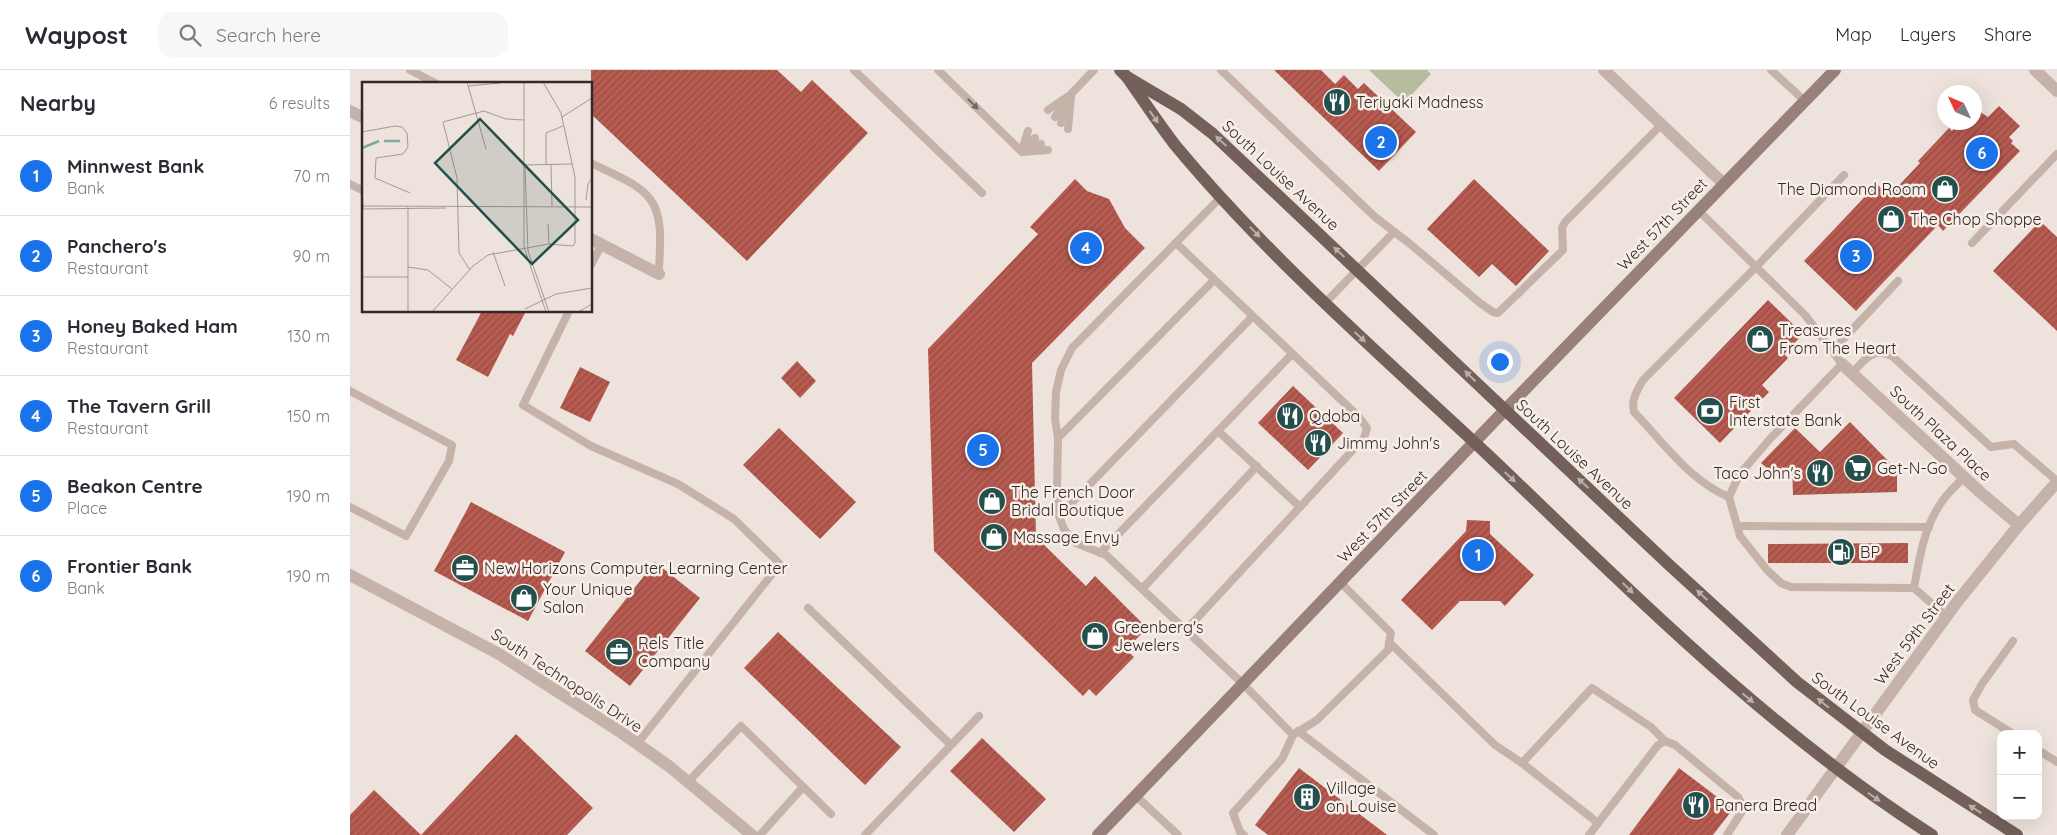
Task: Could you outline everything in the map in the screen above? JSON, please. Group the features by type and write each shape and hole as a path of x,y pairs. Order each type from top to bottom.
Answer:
{"main road":[{"name":"West 57th Street","path":"1098,835 1505,410 1835,70"},
{"name":"South Louise Avenue","path":"1127,72 1175,144 1221,197 1325,303 1721,676 1835,769 1932,835"},
{"name":"South Louise Avenue","path":"1127,72 1181,109 1213,134 1797,682 1861,733 1914,770 2017,835"}],"street":[{"path":"1604,70 1724,184"},
{"path":"2035,70 2057,91"},
{"path":"350,111 362,117"},
{"path":"596,241 659,274"},
{"name":"South Plaza Place","path":"1847,368 2019,525"},
{"name":"West 59th Street","path":"1787,835 1947,617 2019,525 2057,482"},
{"name":"South Technopolis Drive","path":"350,575 499,654 637,744 688,782 752,835"}],"lane":[{"path":"410,70 432,82"},
{"path":"854,70 982,193"},
{"path":"938,70 1022,152 1048,150"},
{"path":"1048,110 1071,94 1094,70"},
{"path":"1220,70 1375,218 1480,303 1493,312 1498,313 1563,250 1562,228 1565,222 1662,124"},
{"path":"1771,70 1805,101"},
{"path":"1058,120 1071,94"},
{"path":"1068,129 1071,94"},
{"path":"1022,152 1028,131"},
{"path":"1022,152 1038,141"},
{"path":"1972,243 2057,154"},
{"path":"592,164 637,187 650,199 656,211 659,228 659,274"},
{"path":"1729,496 1713,490 1698,479 1634,412 1632,404 1643,380 1756,268 1844,175"},
{"path":"350,184 362,190"},
{"path":"1221,197 1072,348 1061,370 1056,392 1055,419 1058,438 1057,488 1059,516 1064,530 1076,543 1106,555 1296,733 1434,835"},
{"path":"1698,210 1805,315 1847,368"},
{"path":"1325,303 1394,232"},
{"path":"592,261 596,241"},
{"path":"1176,243 1358,416 1367,428 1364,438 1186,630"},
{"path":"1058,438 1214,280"},
{"path":"1832,351 1898,281"},
{"path":"569,312 523,405 591,446 678,484 734,518 780,564 637,744"},
{"path":"1059,516 1252,317"},
{"path":"1947,617 1914,588 1791,587 1781,583 1767,570 1740,536 1729,496 1738,475 1769,440 1847,368 1872,354 1880,352 1892,356 1990,447 2014,444 2057,482"},
{"path":"1100,553 1292,354"},
{"path":"350,390 452,444 449,461 406,536 350,507"},
{"path":"1218,431 1300,506"},
{"path":"1142,589 1257,466"},
{"path":"1914,588 1919,558 1929,527 1941,502 1964,476"},
{"path":"1738,526 1929,527"},
{"path":"1244,835 1240,832 1233,813 1282,758 1296,733 1316,720 1388,650 1391,633 1341,582"},
{"path":"808,608 951,745"},
{"path":"2007,730 1975,710 1974,700 1982,684 2013,641"},
{"path":"1390,642 1495,745 1522,763 1598,824"},
{"path":"1522,763 1592,688 1651,728 1665,741 1675,745 1738,797 1744,808 1727,835"},
{"path":"865,835 979,716"},
{"path":"688,782 741,726 831,814"},
{"path":"1589,835 1658,745 1665,741"},
{"path":"2042,753 2057,762"},
{"path":"760,835 803,787"},
{"path":"1136,796 1178,835"}],"green space":[{"path":"1369,70 1427,70 1431,74 1404,103"}],"building":[{"path":"591,70 777,70 801,92 812,80 868,133 747,261 592,115"},
{"path":"1274,70 1321,70 1335,84 1344,75 1358,89 1364,83 1416,132 1379,171"},
{"path":"1999,106 2020,126 2009,137 2013,141 2011,143 2020,151 1943,231 1938,225 1856,311 1804,261 1877,184 1889,196 1947,130 1982,130 1982,113 1988,117"},
{"path":"1075,179 1087,191 1109,199 1125,228 1145,248 1032,363 1036,537 1086,586 1095,576 1147,628 1126,650 1134,657 1096,696 1089,689 1083,696 934,551 928,349 1038,234 1030,227"},
{"path":"1474,179 1549,251 1516,286 1492,264 1479,277 1427,229"},
{"path":"2040,221 2057,237 2057,331 1993,271"},
{"path":"1768,300 1803,334 1784,354 1788,358 1762,385 1769,392 1720,443 1674,398"},
{"path":"481,312 525,312 513,336 510,334 488,377 456,360"},
{"path":"797,361 816,381 800,398 781,378"},
{"path":"580,367 610,382 590,422 560,408"},
{"path":"1293,386 1343,433 1308,470 1258,423"},
{"path":"1850,422 1897,470 1897,492 1793,495 1792,465 1779,479 1761,463 1795,428 1820,452"},
{"path":"779,428 856,502 820,539 743,465"},
{"path":"471,502 565,552 528,621 434,571"},
{"path":"1467,520 1490,521 1490,534 1534,575 1505,606 1500,601 1460,601 1432,630 1401,600 1466,531"},
{"path":"1908,543 1908,563 1768,563 1768,544"},
{"path":"655,562 700,598 630,686 585,651"},
{"path":"778,632 901,747 865,785 744,668"},
{"path":"516,734 593,808 567,835 421,835"},
{"path":"982,738 1046,799 1014,832 950,771"},
{"name":"Village on Louise","path":"1299,768 1387,835 1268,835 1255,825"},
{"path":"1679,768 1733,809 1713,835 1629,835"},
{"path":"374,790 421,835 350,835 350,815"}],"place":[{"name":"Teriyaki Madness","path":"1337,102"},
{"name":"Panchero's","path":"1381,142"},
{"name":"Frontier Bank","path":"1982,153"},
{"name":"The Diamond Room","path":"1945,189"},
{"name":"The Chop Shoppe","path":"1891,219"},
{"name":"The Tavern Grill","path":"1086,248"},
{"name":"Honey Baked Ham","path":"1856,256"},
{"name":"Treasures From The Heart","path":"1760,339"},
{"name":"First Interstate Bank","path":"1710,411"},
{"name":"Qdoba","path":"1290,416"},
{"name":"Jimmy John's","path":"1318,443"},
{"name":"Beakon Centre","path":"983,450"},
{"name":"Get-N-Go","path":"1858,468"},
{"name":"Taco John's","path":"1820,473"},
{"name":"The French Door Bridal Boutique","path":"992,501"},
{"name":"Massage Envy","path":"994,537"},
{"name":"BP","path":"1841,552"},
{"name":"Minnwest Bank","path":"1478,555"},
{"name":"New Horizons Computer Learning Center","path":"465,568"},
{"name":"Your Unique Salon","path":"524,598"},
{"name":"Greenberg's Jewelers","path":"1095,636"},
{"name":"Rels Title Company","path":"619,652"},
{"name":"Village on Louise","path":"1307,797"},
{"name":"Panera Bread","path":"1696,805"}]}
